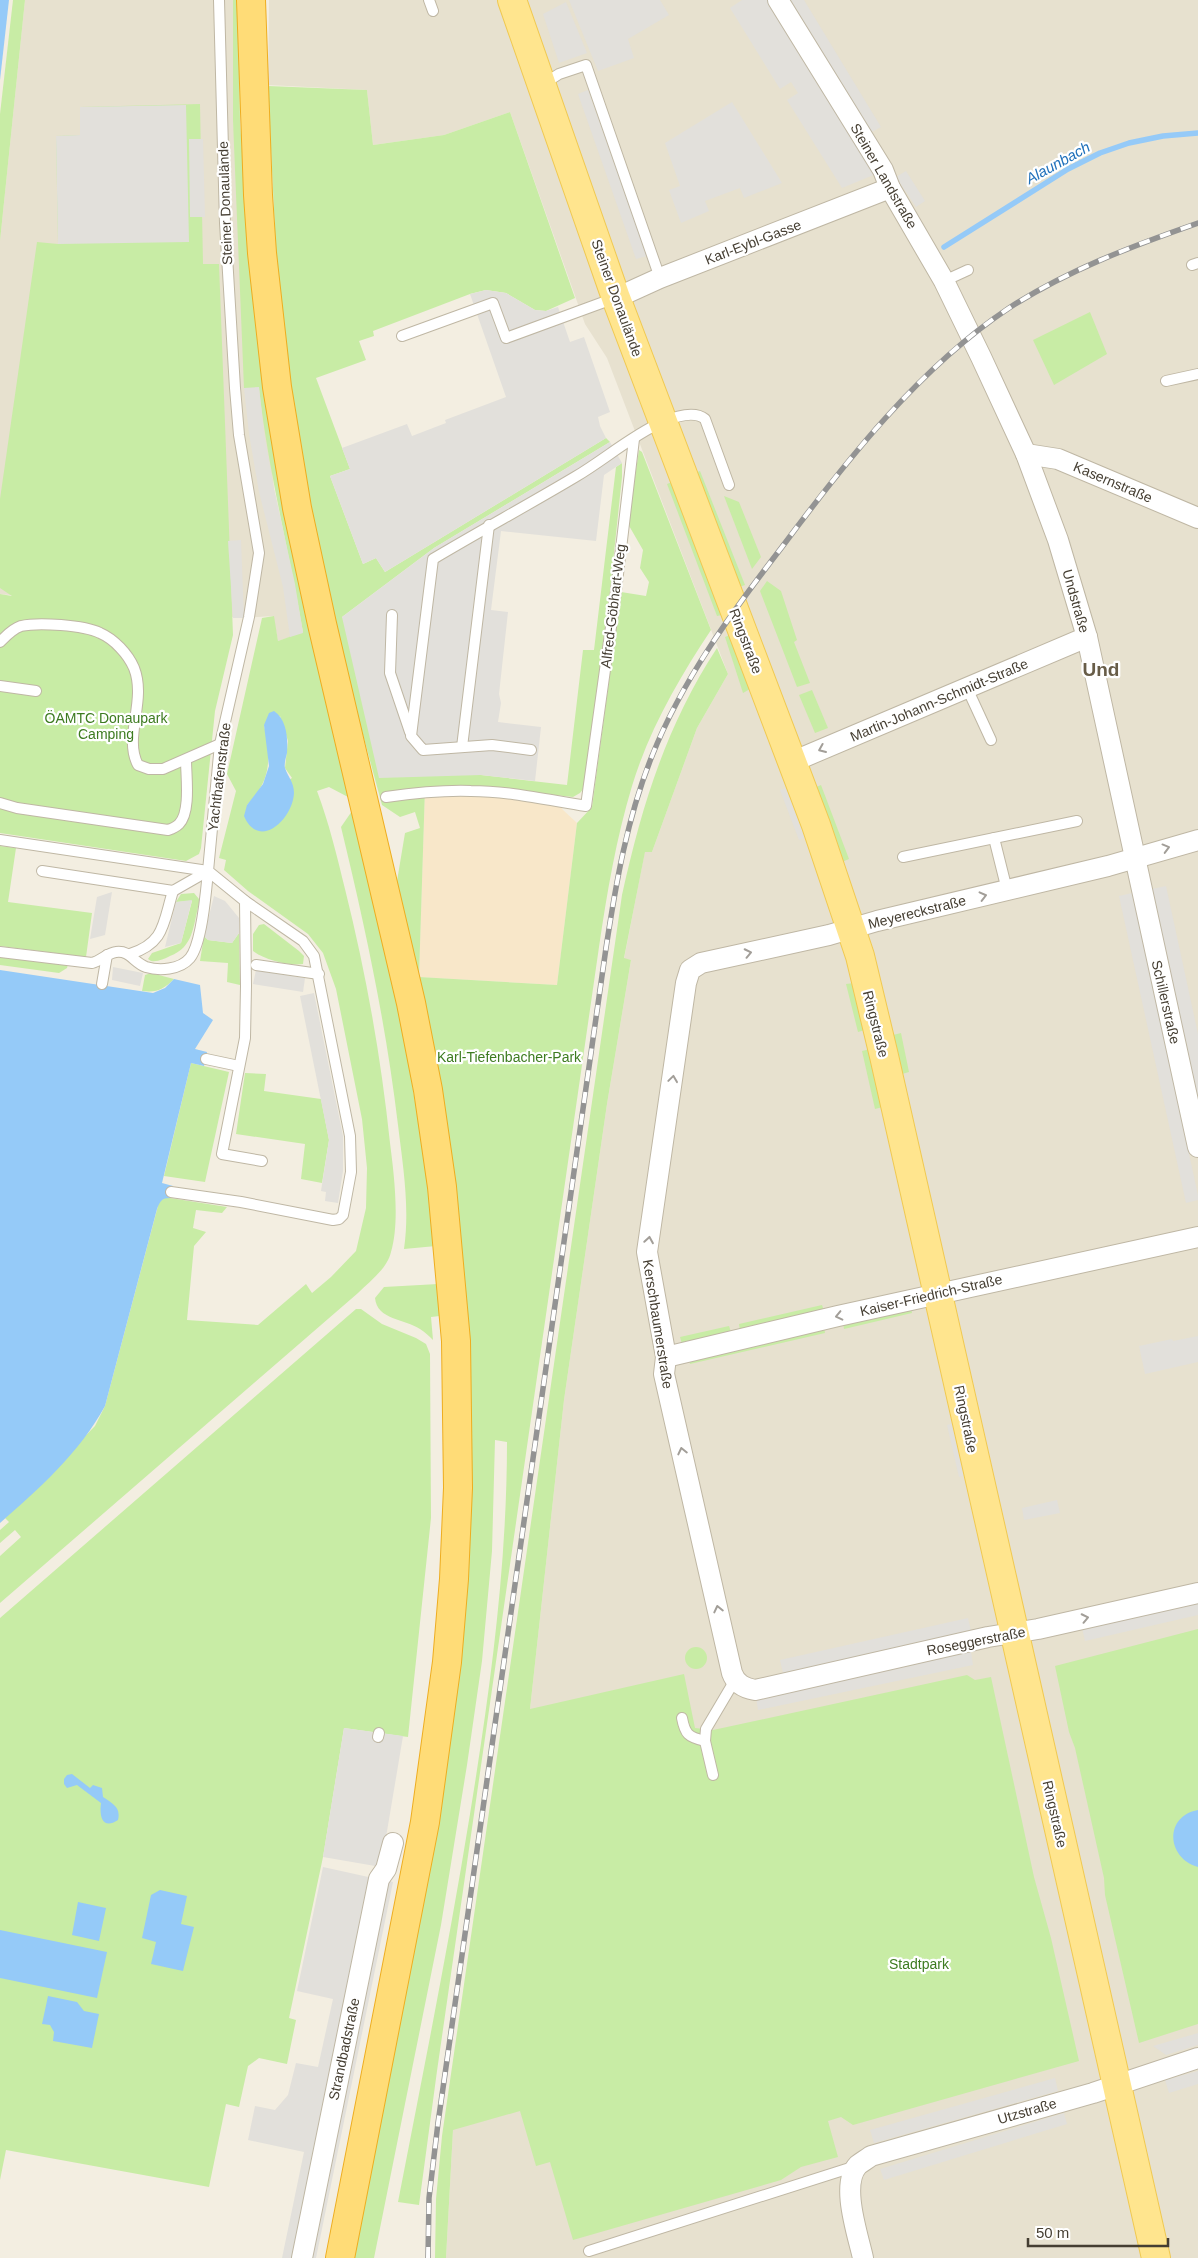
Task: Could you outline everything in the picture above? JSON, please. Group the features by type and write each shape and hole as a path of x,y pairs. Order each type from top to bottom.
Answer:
{"highway":[{"path":"253,5 258,195 262,253 278,387 298,508 322,624 412,1003 428,1090 442,1186 456,1341 458,1488 454,1579 447,1662 425,1822 340,2258"}],"main road":[{"name":"Steiner Donaulände","path":"512,0 616,298 728,594"},
{"name":"Ringstraße","path":"728,594 792,762 860,956 1156,2258"}],"street":[{"name":"Steiner Landstraße","path":"778,0 883,170 890,188 944,281 982,357"},
{"name":"Karl-Eybl-Gasse","path":"616,298 660,278 890,188"},
{"name":"Undstraße","path":"982,357 1026,454 1058,540 1087,637 1134,858"},
{"name":"Kasernstraße","path":"1026,454 1058,459 1198,518"},
{"name":"Martin-Johann-Schmidt-Straße","path":"792,762 1087,637"},
{"name":"Meyereckstraße","path":"701,963 1007,890 1198,840"},
{"name":"Schillerstraße","path":"1134,858 1198,1147"},
{"name":"Kerschbaumerstraße","path":"701,963 690,970 686,984 647,1252 666,1358 664,1374 735,1680"},
{"name":"Kaiser-Friedrich-Straße","path":"666,1358 938,1294 1198,1237"},
{"name":"Roseggerstraße","path":"735,1680 746,1689 755,1690 1198,1593"},
{"name":"Strandbadstraße","path":"302,2258 379,1879 386,1868 393,1843"},
{"name":"Utzstraße","path":"857,2166 871,2156 1093,2092 1198,2058"},
{"path":"857,2166 851,2184 850,2204 863,2258"}],"lane":[{"name":"Steiner Donaulände","path":"219,0 225,222 235,388 239,435 259,553"},
{"path":"429,0 432,11"},
{"path":"542,85 559,74 586,65 660,278"},
{"path":"944,281 968,270"},
{"path":"402,336 493,303 506,338 616,298"},
{"path":"1166,381 1198,374"},
{"path":"411,736 433,559 576,476 663,422 692,414 700,414 705,419 729,485"},
{"name":"Alfred-Göbhart-Weg","path":"386,797 426,792 472,790 505,793 586,806 616,591 634,439"},
{"path":"462,747 489,525"},
{"name":"Yachthafenstraße","path":"130,954 144,966 160,969 176,967 185,963 191,957 205,904 220,744 249,617 259,553"},
{"path":"392,614 390,673 411,736 423,750 492,744 530,750"},
{"path":"0,642 9,632 20,626 33,625 85,628 100,633 115,643 127,656 134,669 138,684 139,703 132,743 133,756 138,765 149,769 163,769 186,760 198,752 220,744"},
{"path":"0,686 36,691"},
{"path":"967,688 991,740"},
{"path":"0,803 17,808 168,830 179,825 184,815 186,802 186,760"},
{"path":"903,857 1077,821"},
{"path":"994,838 1007,890"},
{"path":"0,840 208,872 245,901 303,941 314,956 350,1136 351,1172 343,1215 339,1219 333,1220 241,1202 172,1192"},
{"path":"42,872 173,892 208,872"},
{"path":"0,952 92,963 100,960 107,954 116,952 130,954 144,950 157,940 173,892"},
{"path":"245,901 246,986 244,1038 222,1154 262,1161"},
{"path":"102,984 107,954"},
{"path":"256,965 319,974"},
{"path":"206,1059 239,1066"},
{"path":"712,1775 704,1741 706,1729 735,1680"},
{"path":"682,1718 684,1729 691,1738 704,1741"},
{"path":"589,2251 857,2166"}],"shaded area":[{"path":"25,0 233,0 233,121 274,489 295,584 303,633 278,641 273,616 244,618 0,594 0,241"},
{"path":"269,0 1198,0 1198,2258 446,2258 453,2130 530,1709 564,1400 607,1104 631,960 624,959 645,851 652,852 697,728 728,674 607,358 585,324 510,112 444,135 373,145 367,90 268,85"},
{"path":"569,0 660,0 669,15 628,39 634,58 598,71"},
{"path":"742,0 768,0 876,174 842,188 787,100 798,93 791,82 780,89 730,8"},
{"path":"788,0 804,0 881,127 870,133"},
{"path":"566,2 587,53 559,63 543,14"},
{"path":"588,90 647,256 636,259 578,94"},
{"path":"732,102 782,183 744,198 740,188 705,201 709,211 681,223 669,190 680,186 665,143"},
{"path":"186,105 189,242 58,244 56,136 80,135 80,107"},
{"path":"189,139 203,139 205,217 190,217"},
{"path":"906,171 925,201 916,207 896,177"},
{"path":"486,290 506,293 535,310 546,311 558,307 570,342 584,337 610,412 598,417 606,438 385,572 376,558 363,564 330,476 350,469 342,448 407,424 412,436 446,423 445,420 506,397 470,294"},
{"path":"259,387 264,433 274,489 295,584 303,633 290,637 283,587 259,492 249,434 244,388"},
{"path":"610,442 622,463 604,475 596,541 501,531 491,610 508,612 499,694 501,703 498,722 541,727 535,781 481,775 379,778 342,617 434,548"},
{"path":"241,540 244,618 233,618 228,541"},
{"path":"472,786 564,796 562,809 577,823 557,985 419,977 425,788"},
{"path":"788,788 806,837 799,840 780,790"},
{"path":"1166,886 1198,1034 1198,1103 1152,889"},
{"path":"112,892 105,935 90,939 97,897"},
{"path":"1132,893 1198,1195 1198,1200 1186,1203 1119,896"},
{"path":"214,896 225,901 239,918 239,933 232,943 208,940 204,936"},
{"path":"192,900 181,943 165,947 176,902"},
{"path":"113,967 143,973 140,986 112,980"},
{"path":"256,970 305,978 303,992 253,984"},
{"path":"314,993 343,1136 343,1171 338,1203 325,1201 326,1192 321,1191 329,1140 300,996"},
{"path":"1198,1336 1198,1362 1145,1374 1139,1346"},
{"path":"954,1423 965,1475 959,1477 947,1425"},
{"path":"1057,1500 1060,1513 1024,1520 1022,1508"},
{"path":"1198,1601 1198,1615 1085,1641 1082,1628"},
{"path":"968,1618 971,1631 783,1673 780,1660"},
{"path":"971,1652 973,1665 758,1710 756,1698"},
{"path":"344,1728 403,1736 381,1867 323,1857"},
{"path":"323,1867 373,1878 295,2258 282,2258 304,2152 248,2140 255,2106 275,2110 288,2095 296,2063 318,2067 333,1999 297,1991"},
{"path":"385,1880 393,1882 316,2258 308,2258"},
{"path":"1198,2033 1198,2045 1166,2055 1153,2046"},
{"path":"1198,2071 1198,2084 1169,2093 1165,2080"},
{"path":"1055,2078 1058,2091 874,2143 870,2130"},
{"path":"1064,2113 1067,2124 884,2180 880,2169"}],"green space":[{"path":"13,0 25,0 0,241 0,114"},
{"path":"233,0 238,0 240,121 249,253 350,794 348,797 329,787 317,791 342,877 360,952 372,1015 393,1169 396,1213 394,1240 386,1264 358,1293 0,1603 0,1556 21,1537 15,1530 0,1543 0,1530 9,1522 5,1518 95,1426 105,1406 159,1202 164,1198 170,1198 227,1207 222,1213 196,1210 193,1228 206,1232 194,1246 187,1320 258,1325 306,1284 312,1293 331,1277 356,1251 366,1208 367,1168 362,1119 336,989 323,953 308,934 248,891 224,870 226,860 219,858 236,791 227,774 262,618 274,616 278,641 303,632 273,480 259,388 244,388 233,121","holes":["280,716 288,741 285,768 292,778 247,805 261,786 268,768 268,747 264,725"]},
{"path":"268,86 367,90 373,145 444,135 510,112 575,298 546,311 535,310 506,293 486,290 470,294 373,331 374,336 359,341 366,360 316,378 350,469 330,476 363,564 376,558 385,572 606,438 610,442 434,548 342,617 481,775 567,785 583,650 594,650 616,467 622,463 610,591 584,788 573,797 472,786 425,788 419,977 397,881 405,833 420,828 415,812 400,817 382,805 345,668 309,506 289,386 276,252"},
{"name":"ÖAMTC Donaupark Camping","path":"200,104 203,264 219,264 233,635 215,711 201,848 199,854 186,861 0,833 0,594 12,596 0,588 0,499 37,242 58,244 56,136 80,135 80,107"},
{"path":"1090,312 1107,354 1054,385 1033,340"},
{"name":"Karl-Tiefenbacher-Park","path":"639,450 642,452 711,630 676,686 656,725 639,765 626,806 609,886 419,2205 398,2202 462,1863 496,1629 504,1536 507,1442 495,1440 492,1551 482,1661 441,1925 374,2258 351,2258 436,1825 468,1341 463,1261 455,1185 419,977 557,985 577,823 592,807 621,592 646,596 649,582 640,568 643,550 628,524"},
{"path":"700,471 745,585 739,587 695,473"},
{"path":"672,482 722,615 717,616 667,484"},
{"path":"724,496 739,502 761,557 752,569"},
{"path":"767,581 781,591 797,640 794,642 810,683 797,687 760,591"},
{"path":"730,635 750,689 743,693 725,637"},
{"name":"Stadtpark","path":"717,648 728,674 697,728 652,852 645,852 624,958 631,960 607,1104 564,1400 530,1709 684,1674 695,1728 713,1730 967,1675 975,1680 991,1677 1034,1877 1051,1938 1079,2061 853,2125 841,2117 828,2121 838,2157 801,2167 781,2180 573,2240 550,2162 536,2166 520,2111 453,2130 446,2258 435,2258 436,2199 442,2136 622,895 638,829 658,767 683,707"},
{"path":"812,690 828,728 815,733 799,695"},
{"path":"821,785 849,859 842,862 814,788"},
{"path":"352,811 399,1004 429,1187 436,1246 404,1249 406,1234 405,1187 393,1087 374,975 341,827"},
{"path":"0,846 16,848 8,902 92,913 86,957 0,946"},
{"path":"194,893 199,899 199,903 194,928 188,941 178,952 161,960 151,961 148,959 152,953 181,943 192,901 176,902 181,894"},
{"path":"264,924 304,956 303,964 277,962 253,951 253,934 259,925"},
{"path":"239,933 240,985 227,982 228,963 200,961 204,936 208,940 232,943"},
{"path":"0,955 68,964 67,968 59,973 0,965"},
{"path":"151,973 174,979 160,990 142,991 145,975"},
{"path":"854,983 865,1030 858,1032 846,984"},
{"path":"901,1033 909,1072 902,1074 893,1035"},
{"path":"870,1049 883,1107 875,1109 862,1051"},
{"path":"191,1063 229,1072 205,1182 164,1176"},
{"path":"245,1073 266,1074 264,1091 321,1099 329,1140 322,1183 301,1179 305,1144 236,1134"},
{"path":"438,1284 440,1316 431,1317 433,1340 420,1329 386,1315 377,1305 375,1298 384,1287"},
{"path":"822,1305 824,1311 740,1331 739,1324"},
{"path":"911,1308 912,1313 844,1329 843,1323"},
{"path":"356,1309 361,1309 382,1324 426,1344 430,1354 431,1518 408,1737 344,1728 323,1857 289,2018 296,2020 287,2064 259,2058 248,2066 239,2107 226,2104 209,2187 6,2150 0,2180 0,1618"},
{"path":"729,1326 731,1332 682,1344 680,1337"},
{"path":"824,1327 825,1333 690,1364 689,1358"},
{"path":"1198,1629 1198,2024 1139,2043 1105,1895 1104,1878 1055,1666"},
{"path":"696,1647 704,1650 707,1658 704,1666 696,1669 688,1666 685,1658 688,1650"}],"water":[{"path":"0,0 9,0 0,80"},
{"path":"274,711 282,719 286,730 287,753 285,766 294,793 292,803 282,821 266,831 258,831 250,826 244,816 247,805 263,784 269,766 264,725 269,713"},
{"path":"0,970 153,993 165,988 174,979 200,985 203,1013 213,1020 195,1049 207,1052 204,1066 191,1063 162,1183 173,1186 170,1198 162,1200 157,1209 105,1406 84,1439 58,1469 0,1523"},
{"path":"72,1774 90,1788 93,1785 102,1788 103,1797 117,1809 118,1820 109,1824 106,1823 101,1813 101,1803 77,1785 67,1788 64,1784 64,1779 67,1775"},
{"path":"1198,1810 1198,1867 1187,1862 1180,1855 1175,1847 1173,1837 1179,1820 1187,1814"},
{"path":"160,1890 187,1896 181,1924 194,1927 183,1971 151,1964 156,1942 142,1938 151,1895"},
{"path":"78,1902 106,1908 99,1941 72,1935"},
{"path":"0,1930 107,1952 97,1998 0,1978"},
{"path":"48,1996 77,2002 84,2011 99,2014 92,2048 53,2041 54,2032 50,2025 42,2024"}],"waterway":[{"name":"Alaunbach","path":"944,247 1068,169 1100,153 1129,143 1163,136 1198,133"}],"railway":[{"path":"428,2258 429,2198 438,2123 606,948 618,875 643,779 678,700 727,622 858,449 914,387 976,332 1031,294 1077,270 1198,223"}],"district":[{"name":"Und","path":"1101,669"}]}
